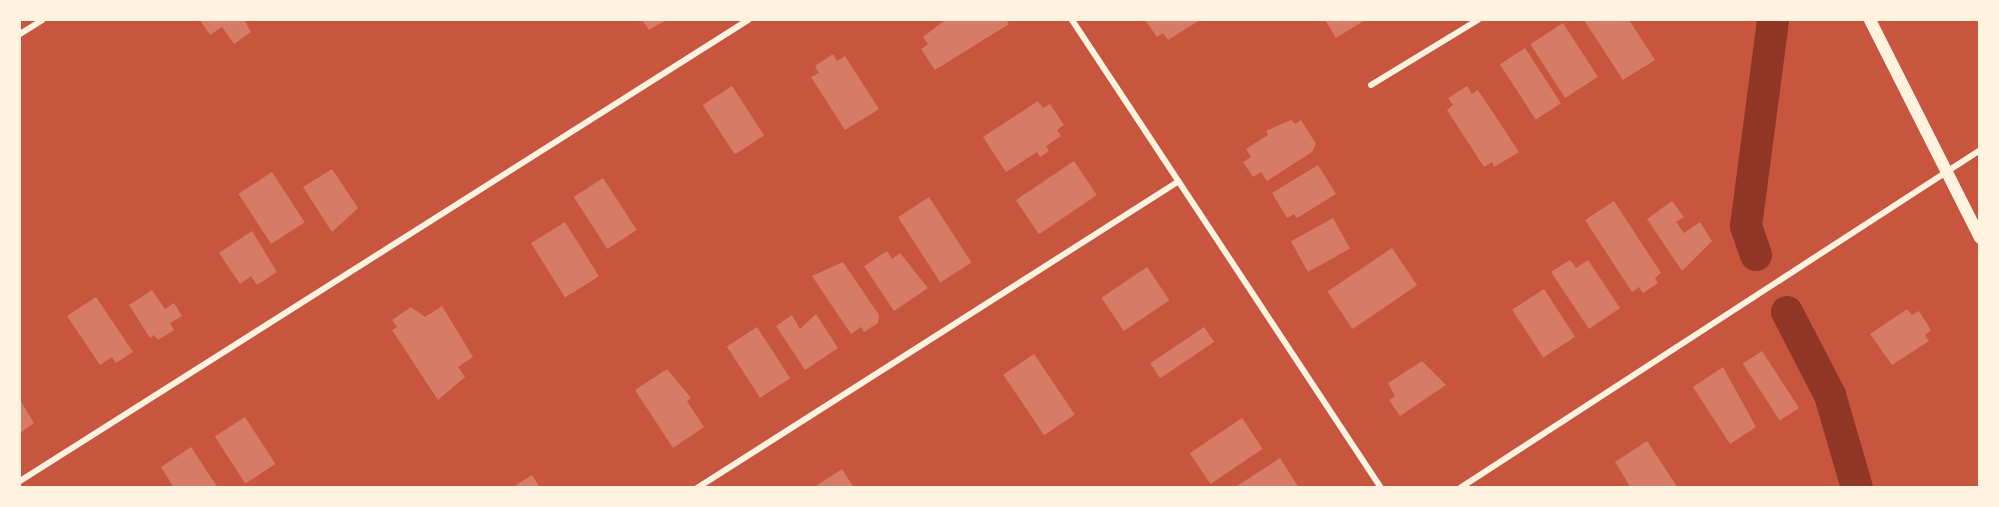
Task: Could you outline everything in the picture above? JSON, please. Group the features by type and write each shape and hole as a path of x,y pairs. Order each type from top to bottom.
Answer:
{"main road":[{"path":"1870,20 1980,238"}],"street":[{"path":"20,34 42,20"},
{"path":"20,482 748,20"},
{"path":"1072,20 1381,488"},
{"path":"1371,85 1479,20"},
{"path":"1460,488 1980,150"},
{"path":"697,488 1179,181"}],"building":[{"path":"200,20 244,20 251,32 234,44 222,27 210,35"},
{"path":"642,20 666,20 649,30"},
{"path":"945,20 1006,20 1009,24 935,70 921,49 928,44 923,37"},
{"path":"1145,20 1200,20 1168,40 1163,33 1157,37"},
{"path":"1325,20 1365,20 1336,38"},
{"path":"1584,20 1629,20 1655,60 1623,80"},
{"path":"1563,23 1598,77 1565,98 1530,44"},
{"path":"1525,48 1561,103 1536,120 1500,64"},
{"path":"833,54 837,61 845,56 879,109 845,130 811,77 819,73 815,66"},
{"path":"732,86 764,135 735,155 703,105"},
{"path":"1467,86 1472,94 1478,90 1519,152 1494,167 1492,162 1484,167 1447,110 1453,105 1448,98"},
{"path":"1038,101 1043,108 1050,104 1064,125 1057,130 1061,136 1046,146 1049,151 1040,157 1037,152 1006,172 983,137"},
{"path":"1291,120 1295,124 1301,120 1316,144 1312,152 1267,181 1261,172 1253,177 1243,162 1251,157 1246,149 1268,135 1266,131"},
{"path":"1074,161 1097,195 1039,234 1016,200"},
{"path":"1318,165 1336,194 1297,218 1294,214 1287,218 1272,193"},
{"path":"332,169 358,208 332,232 303,187"},
{"path":"272,172 305,222 271,244 238,194"},
{"path":"603,178 637,230 607,249 574,197"},
{"path":"929,197 971,262 940,283 898,217"},
{"path":"1614,201 1661,273 1655,278 1658,283 1643,293 1639,287 1632,292 1585,220"},
{"path":"1672,201 1684,217 1676,222 1684,233 1700,222 1712,241 1682,271 1647,219"},
{"path":"1333,218 1350,249 1308,272 1291,241"},
{"path":"565,222 599,276 565,297 531,243"},
{"path":"252,231 277,272 257,285 251,276 240,284 219,253"},
{"path":"1392,248 1417,285 1352,329 1327,292"},
{"path":"887,251 892,259 900,253 928,288 894,311 864,266"},
{"path":"1570,260 1576,268 1588,260 1620,308 1589,329 1551,272"},
{"path":"843,262 879,315 878,323 864,332 861,327 851,334 812,276"},
{"path":"1147,267 1169,300 1124,331 1101,298"},
{"path":"1544,289 1575,337 1543,358 1512,310"},
{"path":"152,290 165,309 174,303 182,316 170,323 174,330 158,340 154,335 150,338 129,305"},
{"path":"96,297 133,352 116,363 112,357 100,365 67,316"},
{"path":"442,306 473,357 458,367 465,377 438,400 392,330 397,327 392,320 411,307 425,317"},
{"path":"1907,309 1912,315 1919,311 1931,330 1925,335 1929,341 1892,365 1870,334"},
{"path":"816,314 838,348 805,370 776,326 792,315 800,329"},
{"path":"757,327 790,378 760,398 727,347"},
{"path":"1204,327 1214,342 1160,378 1150,363"},
{"path":"1762,351 1799,408 1780,421 1743,364"},
{"path":"1034,354 1075,415 1044,435 1003,375"},
{"path":"1422,361 1446,385 1400,416 1389,400 1395,396 1388,383"},
{"path":"1723,367 1756,427 1730,444 1693,387"},
{"path":"667,369 691,398 687,401 704,427 673,448 635,390"},
{"path":"20,400 34,423 20,433"},
{"path":"245,417 275,464 245,484 215,437"},
{"path":"1242,418 1263,449 1210,484 1190,453"},
{"path":"1647,441 1678,488 1631,488 1615,462"},
{"path":"191,447 218,488 174,488 161,467"},
{"path":"1280,458 1299,488 1234,488"},
{"path":"842,469 854,488 813,488"},
{"path":"532,475 540,488 518,488 516,485"}],"waterway":[{"path":"1756,255 1746,226 1773,20"},
{"path":"1787,312 1830,395 1857,488"}]}
